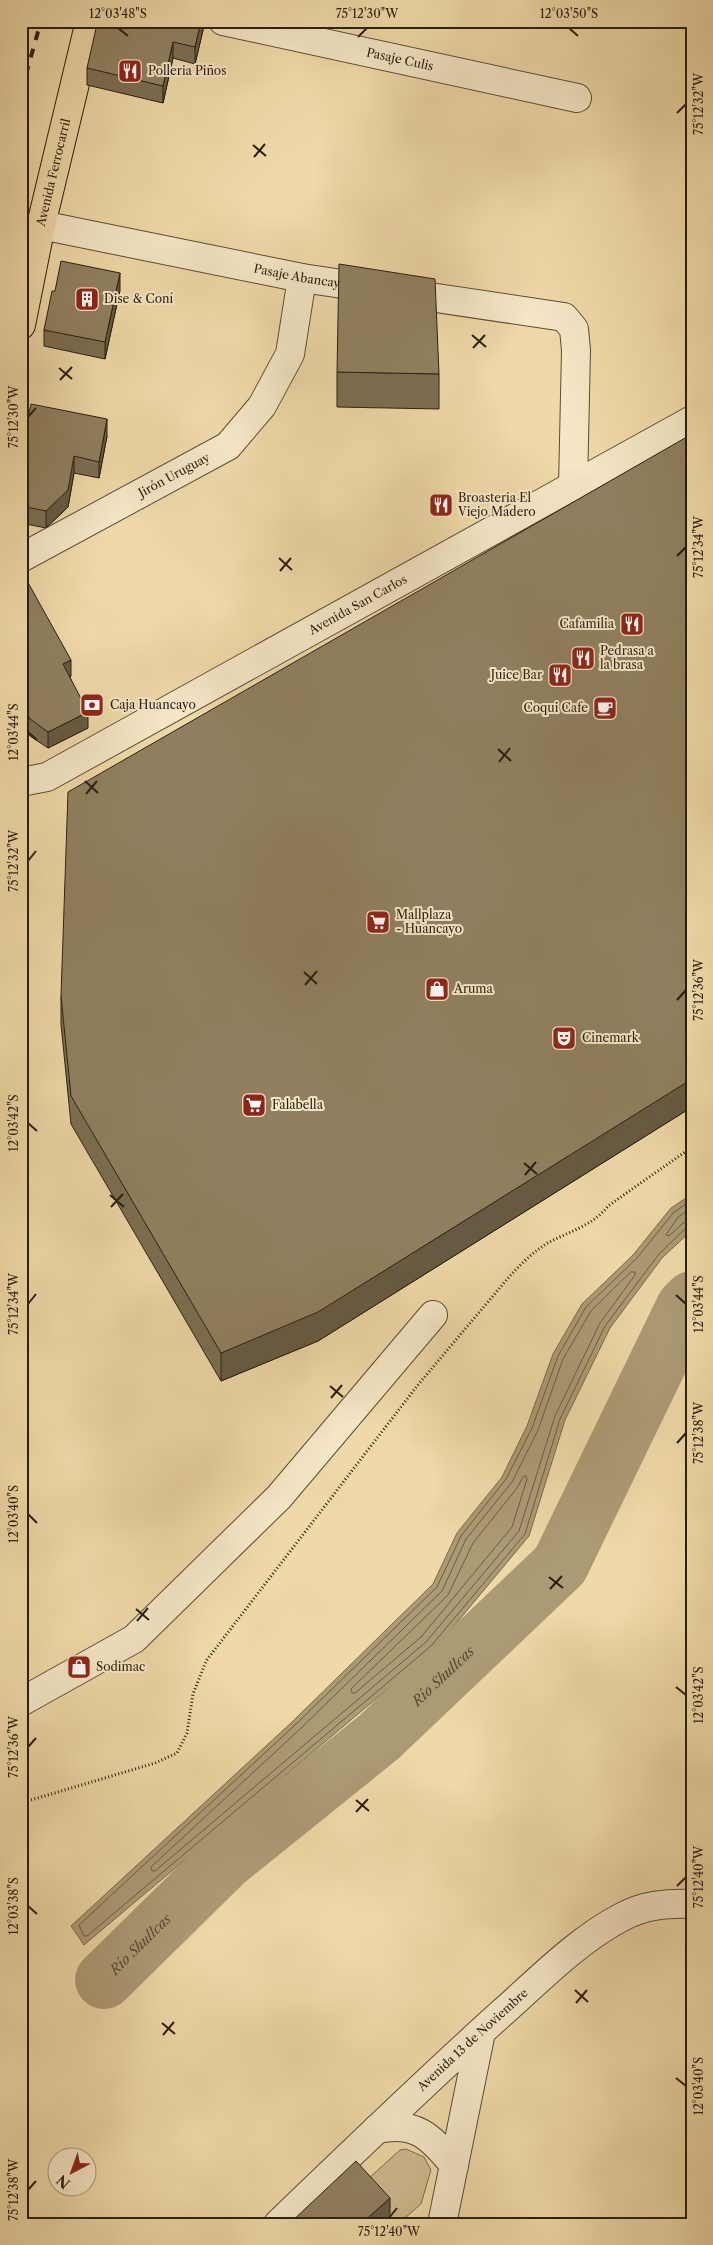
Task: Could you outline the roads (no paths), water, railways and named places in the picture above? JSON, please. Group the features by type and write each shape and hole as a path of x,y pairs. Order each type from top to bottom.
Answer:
{"main road":[{"name":"Avenida Ferrocarril","path":"21,325 41,225 90,21"}],"street":[{"name":"Pasaje Culis","path":"223,21 577,98"},
{"name":"Pasaje Abancay","path":"41,225 302,278 564,317 574,330 576,350 573,486"},
{"name":"Jirón Uruguay","path":"21,558 228,446 262,406 290,354 302,278"},
{"name":"Avenida San Carlos","path":"21,782 47,776 692,420"},
{"path":"21,1702 134,1639 279,1497 433,1315"},
{"name":"Avenida 13 de Noviembre","path":"278,2224 480,2032 561,1960 596,1932 623,1917 649,1906 692,1904"},
{"path":"442,2224 480,2032"},
{"path":"377,2129 394,2125 405,2126 418,2132 431,2140 454,2165"}],"water":[{"path":"692,1194 692,1230 662,1258 610,1328 565,1420 529,1536 434,1650 84,1945 71,1926 292,1722 433,1584 457,1533 502,1477 527,1426 553,1354 582,1304 633,1255 671,1208"}],"waterway":[{"name":"Río Shullcas","path":"104,1980 225,1861 379,1737 560,1565 685,1307 692,1300"}],"railway":[{"path":"21,92 41,21"}],"place":[{"name":"Polleria Piños","path":"130,71"},
{"name":"Dise & Coní","path":"87,299"},
{"name":"Broasteria El Viejo Madero","path":"441,505"},
{"name":"Cafamilia","path":"632,624"},
{"name":"Pedrasa a la brasa","path":"583,658"},
{"name":"Juice Bar","path":"560,675"},
{"name":"Caja Huancayo","path":"92,705"},
{"name":"Coqui Cafe","path":"605,708"},
{"name":"Mallplaza - Huancayo","path":"378,922"},
{"name":"Aruma","path":"437,989"},
{"name":"Cinemark","path":"564,1038"},
{"name":"Falabella","path":"254,1105"},
{"name":"Sodimac","path":"79,1667"}]}
